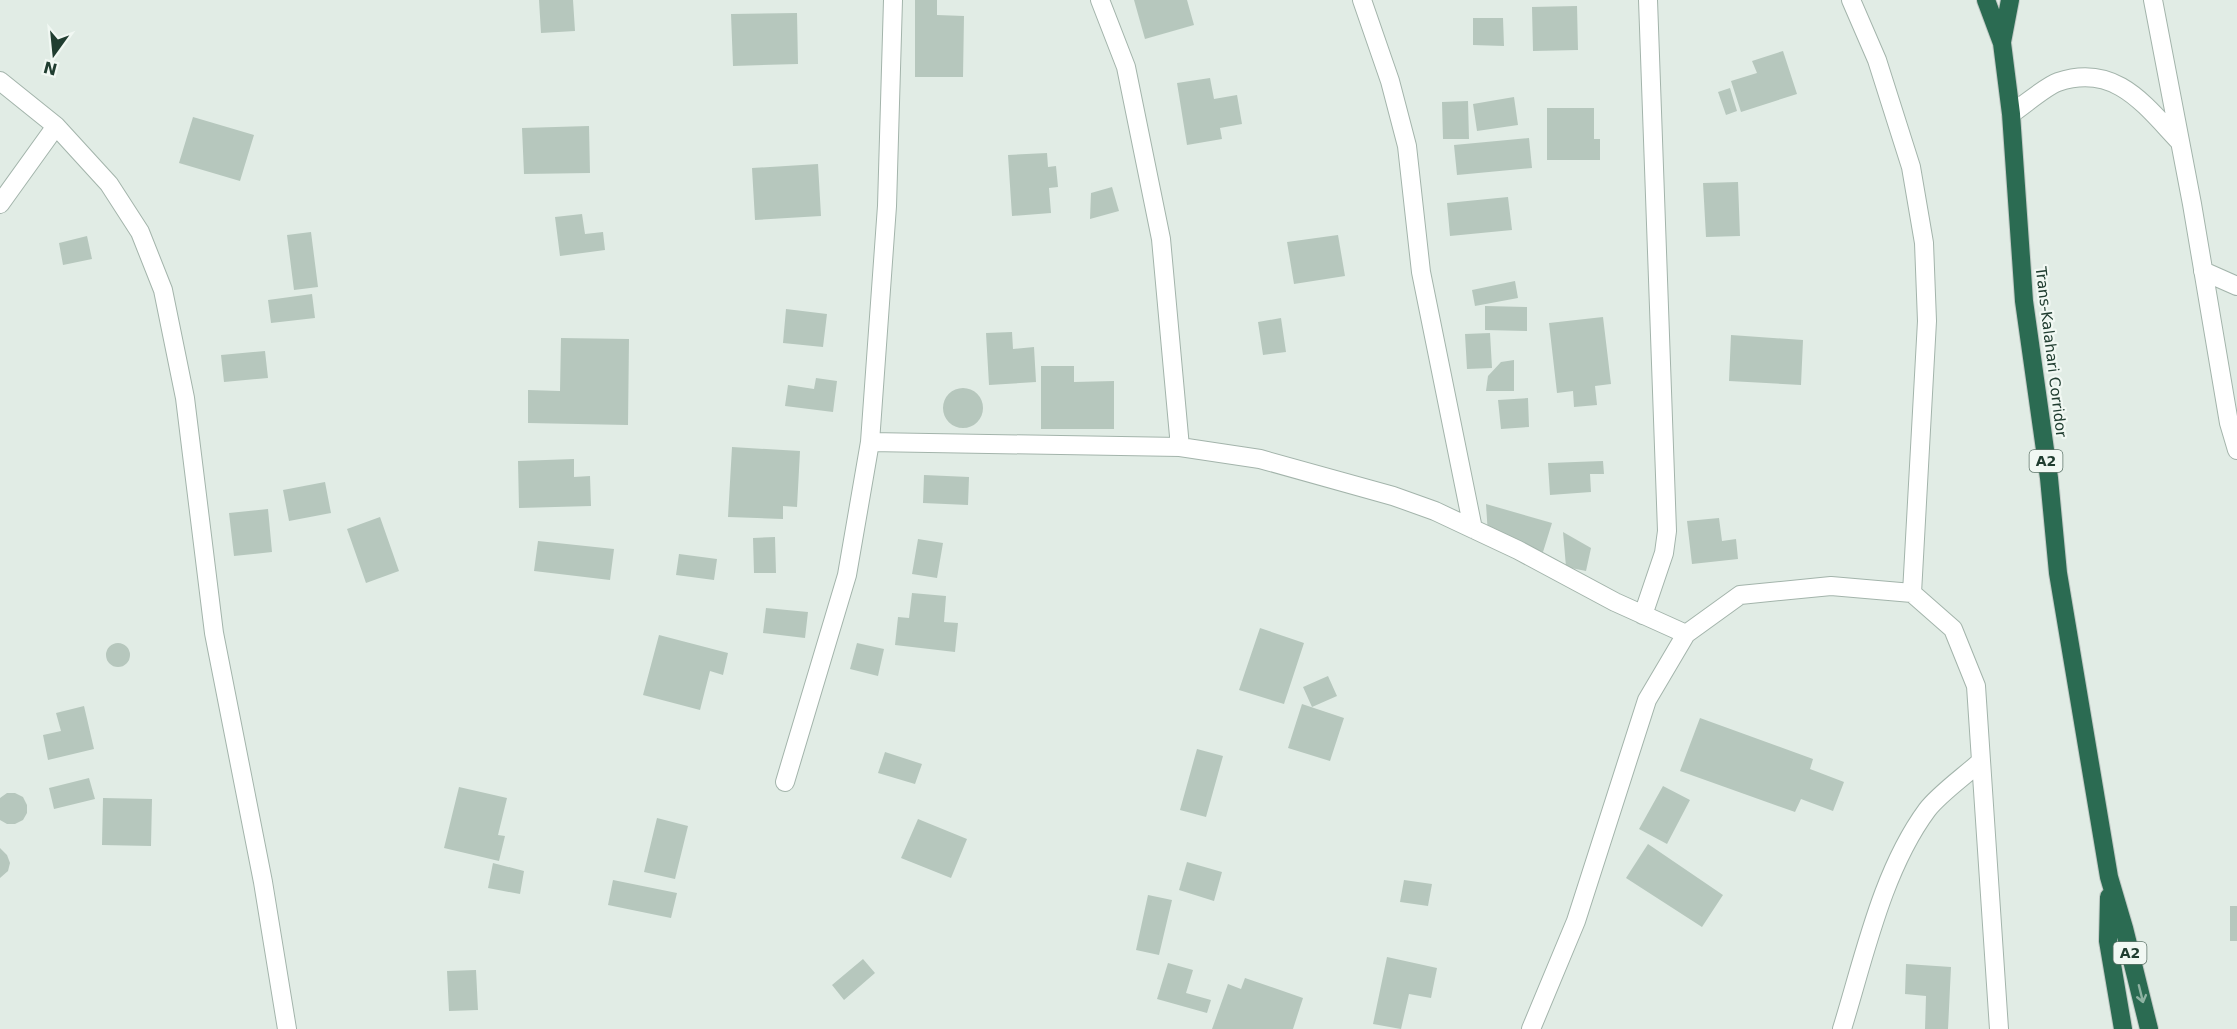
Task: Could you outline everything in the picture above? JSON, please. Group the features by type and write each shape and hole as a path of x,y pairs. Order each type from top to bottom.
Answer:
{"highway":[{"name":"Trans-Kalahari Corridor","path":"1986,0 2002,43 2011,114 2024,301 2049,478 2058,573 2109,877 2149,1029"},
{"name":"Trans-Kalahari Corridor","path":"2002,43 2010,0"},
{"name":"Trans-Kalahari Corridor","path":"2109,877 2108,940 2122,1029"}],"street":[{"path":"785,782 847,575 870,442 887,206 893,0"},
{"path":"1100,0 1126,67 1161,239 1180,447"},
{"path":"1362,0 1390,81 1407,146 1421,272 1473,529"},
{"path":"1643,615 1664,553 1667,531 1648,0"},
{"path":"1851,0 1877,60 1911,167 1924,243 1928,321 1912,593"},
{"path":"2153,0 2204,271 2229,423 2237,450"},
{"path":"2011,114 2056,82 2092,77 2116,82 2145,104 2180,141"},
{"path":"0,81 56,126 109,184 140,232 163,290 185,398 214,633 263,882 287,1029"},
{"path":"0,204 56,126"},
{"path":"2204,271 2237,286"},
{"path":"870,442 1180,447 1260,459 1338,479 1425,507 1518,549 1643,615 1686,634"},
{"path":"1531,1029 1576,921 1647,700 1686,634 1740,595 1831,586 1912,593 1953,629 1976,686 1999,1029"},
{"path":"1842,1029 1887,883 1905,845 1928,809 1981,761"}],"building":[{"path":"539,0 573,0 575,31 541,33"},
{"path":"915,0 937,0 937,15 964,16 963,77 915,77"},
{"path":"1134,0 1187,0 1194,25 1145,39"},
{"path":"1577,6 1578,50 1533,51 1532,7"},
{"path":"797,13 798,64 733,66 731,14"},
{"path":"1473,18 1503,18 1504,46 1473,45"},
{"path":"1783,51 1797,94 1741,112 1731,81 1757,73 1752,61"},
{"path":"1210,78 1214,99 1237,95 1242,124 1220,128 1222,139 1187,145 1177,83"},
{"path":"1730,88 1737,111 1726,115 1718,92"},
{"path":"1514,97 1518,125 1477,131 1473,104"},
{"path":"1468,101 1469,139 1443,139 1442,102"},
{"path":"1547,108 1594,108 1594,139 1600,139 1600,160 1547,160"},
{"path":"193,117 254,135 240,181 179,163"},
{"path":"589,126 590,173 524,174 522,128"},
{"path":"1529,138 1532,168 1457,175 1454,145"},
{"path":"1047,153 1048,167 1056,166 1058,187 1049,188 1051,213 1012,216 1008,155"},
{"path":"818,164 821,216 755,220 752,168"},
{"path":"1738,182 1740,236 1706,237 1703,183"},
{"path":"1112,187 1119,211 1090,219 1091,193"},
{"path":"1508,197 1512,230 1450,236 1447,203"},
{"path":"582,214 585,234 603,232 605,250 560,256 555,217"},
{"path":"311,232 318,287 294,290 287,235"},
{"path":"1338,235 1345,276 1294,284 1287,242"},
{"path":"87,236 92,259 63,265 59,243"},
{"path":"1515,281 1518,298 1475,306 1472,290"},
{"path":"312,294 315,318 271,323 268,300"},
{"path":"1485,306 1527,307 1527,331 1485,330"},
{"path":"786,309 827,314 823,347 783,343"},
{"path":"1603,317 1611,384 1595,386 1597,405 1574,407 1573,391 1557,393 1549,323"},
{"path":"1281,318 1286,352 1263,355 1258,322"},
{"path":"1012,332 1013,349 1034,347 1036,382 989,385 986,333"},
{"path":"1490,333 1492,368 1467,369 1465,334"},
{"path":"1731,335 1803,340 1801,385 1729,381"},
{"path":"561,338 629,339 628,425 528,423 528,390 560,391"},
{"path":"265,351 268,378 224,382 221,355"},
{"path":"1514,360 1514,391 1486,391 1488,376 1501,362"},
{"path":"1041,366 1074,366 1074,382 1114,381 1114,429 1041,429"},
{"path":"816,378 837,381 833,412 785,406 788,385 814,389"},
{"path":"963,388 977,394 983,408 977,422 963,428 949,422 943,408 949,394"},
{"path":"1528,398 1529,427 1501,429 1498,400"},
{"path":"732,447 800,451 797,507 783,506 783,519 728,517"},
{"path":"574,459 574,477 590,476 591,506 519,508 518,461"},
{"path":"1603,461 1604,474 1590,474 1591,492 1550,495 1548,463"},
{"path":"924,475 969,477 968,505 923,503"},
{"path":"325,482 331,513 289,521 283,490"},
{"path":"1486,504 1552,523 1543,552 1488,535"},
{"path":"268,509 272,552 234,556 229,513"},
{"path":"380,517 399,571 366,583 347,529"},
{"path":"1719,518 1722,541 1736,539 1738,559 1692,564 1687,521"},
{"path":"1563,532 1591,548 1586,571 1566,567"},
{"path":"775,537 776,573 754,573 753,538"},
{"path":"918,539 943,543 937,578 912,574"},
{"path":"538,541 614,549 610,580 534,571"},
{"path":"679,554 717,559 714,580 676,575"},
{"path":"912,593 946,596 944,622 958,623 955,652 895,645 898,617 909,618"},
{"path":"766,608 808,612 805,638 763,633"},
{"path":"1260,628 1304,643 1284,704 1239,690"},
{"path":"659,635 728,653 723,675 710,671 700,710 643,695"},
{"path":"118,643 127,646 130,655 127,664 118,667 109,664 106,655 109,646"},
{"path":"857,643 884,649 878,676 850,669"},
{"path":"1328,676 1337,696 1312,707 1303,687"},
{"path":"1302,704 1344,718 1330,761 1288,748"},
{"path":"84,706 94,749 48,760 43,735 61,731 56,713"},
{"path":"1700,718 1813,759 1810,769 1844,782 1833,811 1801,799 1795,812 1680,771"},
{"path":"1197,749 1223,756 1206,817 1180,810"},
{"path":"885,752 922,764 915,784 878,773"},
{"path":"89,778 95,799 54,809 49,788"},
{"path":"1663,786 1690,800 1667,844 1639,829"},
{"path":"459,787 507,798 498,835 505,836 499,861 444,848"},
{"path":"7,793 15,793 23,797 27,805 27,813 23,820 15,824 7,824 0,820 0,798"},
{"path":"103,798 152,799 151,846 102,845"},
{"path":"657,818 688,826 675,879 644,872"},
{"path":"918,819 967,839 951,878 901,858"},
{"path":"1648,844 1723,895 1702,927 1626,878"},
{"path":"0,848 7,855 10,863 8,871 0,878"},
{"path":"1187,862 1222,872 1214,901 1179,890"},
{"path":"493,863 524,871 520,894 488,888"},
{"path":"613,880 677,893 671,918 608,905"},
{"path":"1404,880 1432,884 1428,906 1400,902"},
{"path":"1148,895 1172,900 1159,955 1136,950"},
{"path":"2230,906 2237,906 2237,941 2230,941"},
{"path":"1387,957 1437,968 1431,998 1409,994 1401,1029 1373,1024"},
{"path":"863,959 875,973 844,1000 832,985"},
{"path":"1168,963 1193,970 1186,993 1211,1000 1207,1013 1157,999"},
{"path":"1906,964 1951,967 1948,1029 1925,1029 1926,996 1905,994"},
{"path":"476,970 478,1010 449,1011 447,971"},
{"path":"1245,978 1303,998 1293,1029 1212,1029 1228,984 1241,989"}]}
